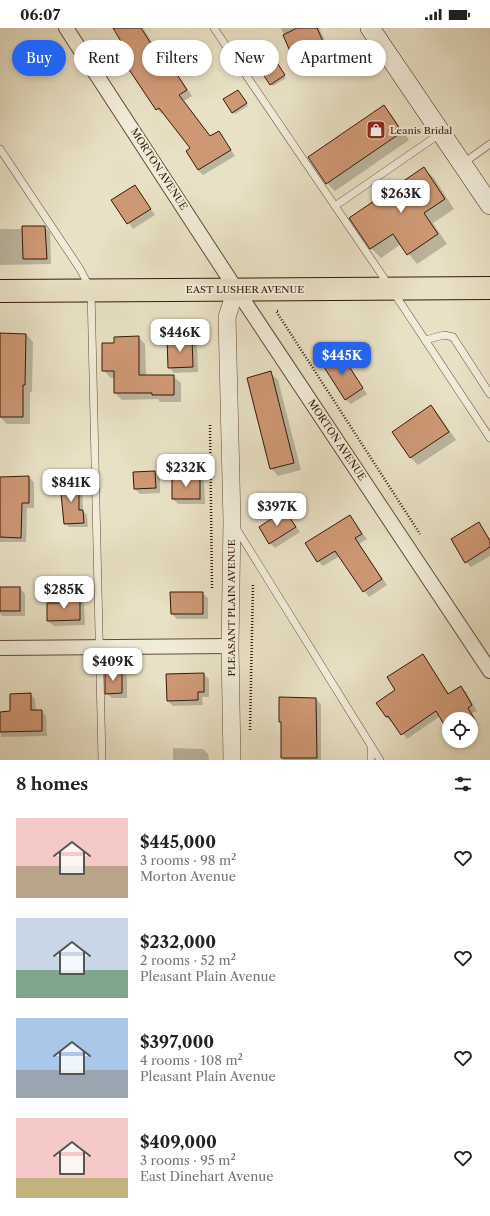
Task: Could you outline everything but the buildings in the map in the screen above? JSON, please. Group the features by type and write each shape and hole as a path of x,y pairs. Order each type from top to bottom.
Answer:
{"main road":[{"path":"370,28 490,205"},
{"name":"EAST LUSHER AVENUE","path":"0,291 490,288"}],"street":[{"name":"MORTON AVENUE","path":"66,28 236,289 490,671"},
{"name":"PLEASANT PLAIN AVENUE","path":"232,760 230,646 232,521 227,317 236,289"},
{"path":"0,648 230,646"}],"lane":[{"path":"214,28 391,288 490,438"},
{"path":"335,206 441,133"},
{"path":"462,164 490,144"},
{"path":"0,149 80,268 91,290 102,760"},
{"path":"425,340 444,335 453,337 490,394"},
{"path":"232,521 380,760"},
{"path":"371,747 371,760"}],"path":[{"path":"284,310 276,311 422,536"},
{"path":"210,420 212,592"},
{"path":"250,734 253,583"}],"place":[{"name":"Leanis Bridal","path":"376,130"}]}
